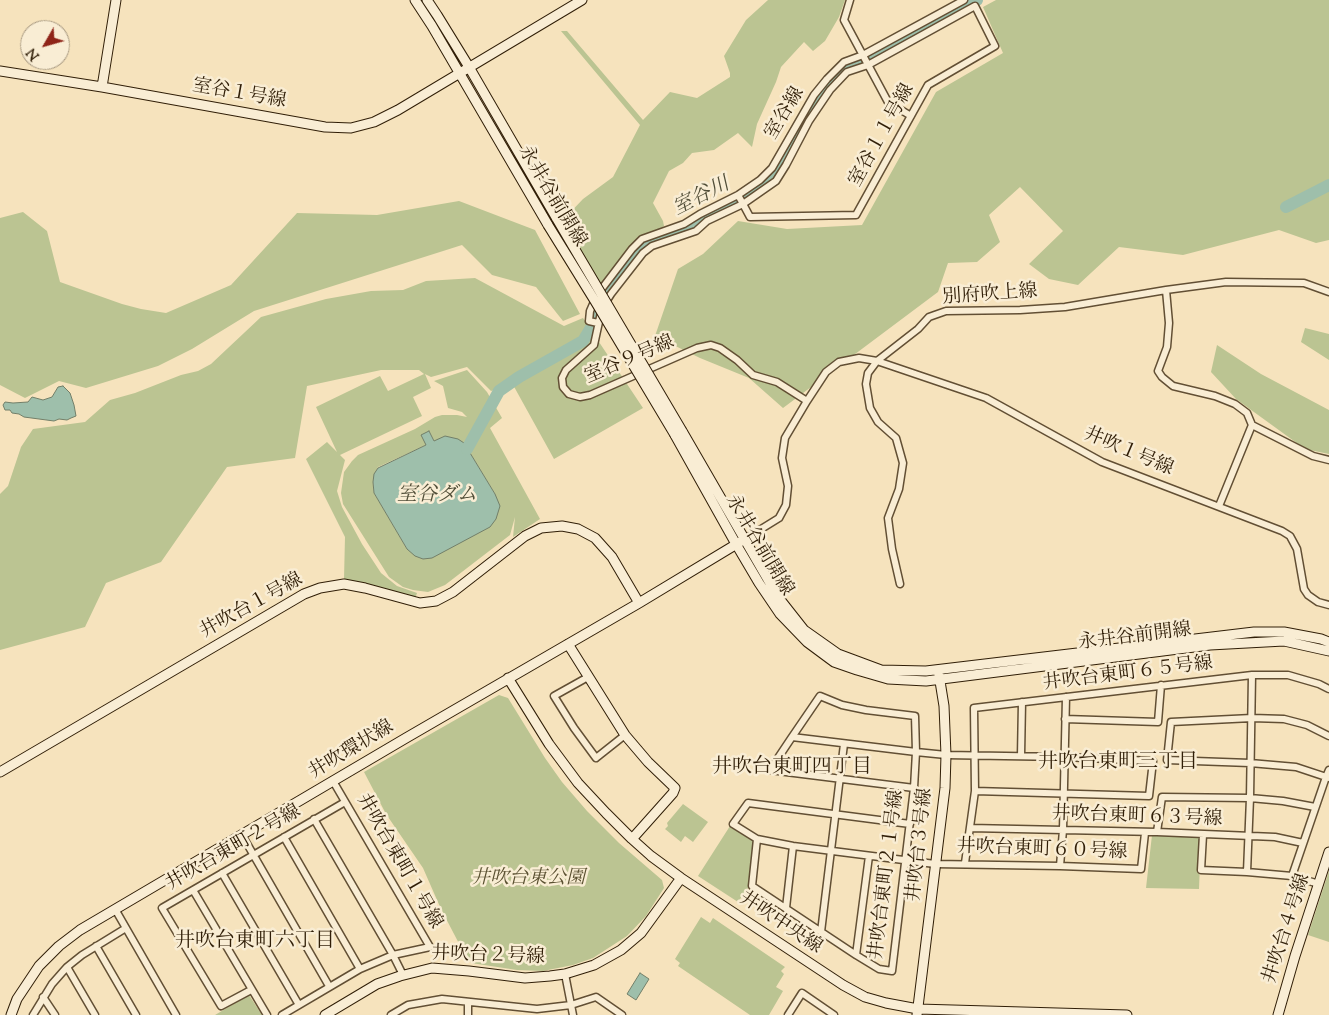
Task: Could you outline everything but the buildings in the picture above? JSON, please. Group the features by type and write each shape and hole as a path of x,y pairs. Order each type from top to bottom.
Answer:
{"street":[{"path":"102,87 116,0"},
{"name":"永井谷前開線","path":"415,0 460,73 548,225 745,539 778,597 804,630 838,654 881,670 926,671 1254,632 1284,632 1329,642"},
{"name":"永井谷前開線","path":"426,0 469,67 557,219 678,433 736,544 759,583 780,614 806,642 834,662 857,670 888,679 926,681 1210,645 1284,641 1329,651"},
{"name":"室谷１号線","path":"0,71 102,87 325,127 351,128 374,122 398,110 582,0"},
{"path":"850,0 844,20 888,102 911,116"},
{"name":"室谷線","path":"598,324 589,321 590,311 597,295 632,249 642,239 684,224 738,195 760,180 772,168 814,95 844,62 863,55 959,1"},
{"name":"室谷１１号線","path":"975,6 995,46 928,85 911,116 856,215 750,217 743,204 776,181 786,166 808,121 830,90 847,72 868,64 975,6"},
{"path":"738,195 743,204"},
{"name":"室谷９号線","path":"743,204 707,221 696,231 652,246 643,253 602,308 594,345 566,370 562,378 563,387 569,394 580,397 590,395 697,348 711,345 720,348 753,374 777,382 807,401"},
{"name":"別府吹上線","path":"900,584 892,549 888,518 899,489 903,463 896,438 878,422 870,408 866,384 868,373 878,361 930,317 946,311 1065,307 1226,282 1304,282 1329,292"},
{"path":"1166,290 1167,348 1158,371 1162,377 1173,386 1215,396 1235,404 1247,413 1252,425 1313,456 1329,460"},
{"name":"井吹１号線","path":"745,539 779,518 786,504 788,486 782,458 785,438 807,401 826,372 839,362 859,358 878,361 986,398 1102,462 1282,531 1290,536 1297,548 1304,589 1308,595 1318,602 1329,605"},
{"path":"1219,506 1252,425"},
{"name":"井吹台１号線","path":"0,772 304,594 320,588 344,584 420,603 436,601 453,592 525,536 541,528 562,526 578,528 596,538 612,557 639,603"},
{"name":"井吹環状線","path":"11,1015 18,999 39,966 59,946 80,930 745,539"},
{"path":"568,644 626,735 648,762 675,788 673,793 632,839"},
{"name":"井吹台３号線","path":"918,1012 936,864 946,755 944,706 938,669"},
{"path":"1247,872 1252,675"},
{"name":"井吹台東町６５号線","path":"975,754 974,708 1252,675 1288,675 1319,684 1329,689"},
{"path":"588,677 554,696 574,728 596,758 626,735"},
{"name":"井吹中央線","path":"508,678 549,744 578,783 632,839 681,878 843,986 865,997 918,1012 1127,1015"},
{"path":"1065,719 1158,722 1161,685"},
{"name":"井吹台東町２１号線","path":"757,839 752,886 879,969 892,971 914,788 915,716 842,705 820,696 792,736"},
{"path":"1060,866 1063,830 1066,697"},
{"path":"1021,756 1022,702"},
{"path":"1292,876 1315,807 1328,775 1296,767 1250,763 1167,760 1171,722 1252,718 1284,719 1307,725 1329,736"},
{"path":"914,788 770,770 792,736 844,744 946,755 975,754 1153,761 1149,796 975,791"},
{"path":"821,932 844,744"},
{"path":"965,864 975,791 975,754"},
{"name":"井吹台東町１号線","path":"282,1015 360,969 393,954 430,947 332,781"},
{"path":"1158,832 1162,797 1250,798 1283,801 1315,807"},
{"name":"井吹台東町２号線","path":"251,990 221,1006 162,908 345,802"},
{"path":"757,839 733,824 748,803 910,824"},
{"path":"314,819 393,954 403,975"},
{"name":"井吹台東町６３号線","path":"970,828 1158,832 1275,837 1303,843"},
{"name":"井吹台東町６０号線","path":"757,839 793,846 936,864 1141,869 1145,833"},
{"path":"242,835 329,986"},
{"path":"1203,835 1201,870 1292,876 1319,884"},
{"path":"284,837 360,969"},
{"path":"786,908 793,846"},
{"name":"井吹台４号線","path":"1278,1015 1329,852"},
{"path":"856,955 869,856"},
{"path":"222,873 299,1004"},
{"name":"井吹台２号線","path":"329,1014 377,984 432,968 525,978 565,974 594,965 621,950 641,933 681,878"},
{"path":"193,890 267,1015"},
{"path":"115,909 176,1015"},
{"path":"33,1015 52,984 67,967 82,955 126,928"},
{"path":"96,946 136,1015"},
{"path":"67,967 95,1015"},
{"path":"565,974 574,1015"},
{"path":"788,1015 802,993 834,1015"},
{"path":"43,997 55,1015"},
{"path":"391,1015 408,1006 442,999 537,1009 571,1005 596,997 622,1015"},
{"path":"468,1002 468,1015"}],"green space":[{"path":"768,0 845,0 839,17 825,41 813,51 804,42 781,67 757,124 752,147 738,133 714,150 692,153 683,163 669,171 653,203 664,226 638,237 601,285 563,220 583,199 613,177 640,125 561,31 567,31 643,120 670,92 697,98 730,77 724,56 746,20"},
{"path":"996,0 1329,0 1329,240 1316,243 1279,230 1183,255 1119,247 1078,285 1049,279 1029,264 1063,231 1020,187 989,215 1000,242 977,262 948,263 938,292 783,408 749,378 700,358 655,336 678,269 703,254 738,221 787,229 862,225 936,92 1003,53 983,7"},
{"path":"459,201 535,230 580,314 563,321 536,287 492,275 462,245 254,311 192,349 158,366 86,388 59,381 25,398 0,385 0,218 23,212 47,231 60,282 122,304 166,313 231,285 297,213 377,215"},
{"path":"475,278 564,326 583,318 643,408 554,459 512,383 491,391 467,367 431,377 425,374 431,388 413,397 422,416 340,455 345,460 337,491 342,507 362,544 381,573 397,586 417,593 415,599 344,579 345,537 306,459 327,442 337,452 316,407 380,376 388,391 424,374 419,370 381,370 307,386 295,458 227,467 161,562 106,583 85,627 0,650 0,494 8,486 21,447 33,429 85,422 110,400 135,393 181,375 198,371 211,364 261,317 326,299 371,291 403,290 426,281"},
{"path":"1305,328 1329,334 1329,360 1301,342"},
{"path":"1217,345 1261,374 1329,410 1329,454 1305,449 1236,399 1211,372"},
{"path":"467,370 487,392 502,418 490,428 540,519 513,537 515,517 510,535 445,585 428,592 403,587 389,577 343,504 341,493 344,472 358,455 415,429 435,417 457,415 467,417 462,412 448,408 443,386 434,381","holes":["429,431 434,441 464,443 495,494 407,549 374,493 373,482 378,467 426,445"]},
{"name":"井吹台東公園","path":"499,695 508,698 545,758 562,782 587,811 619,843 662,880 664,888 646,916 627,936 593,958 573,965 543,971 517,970 471,963 441,909 423,868 386,814 364,772"},
{"path":"683,804 708,822 693,842 685,836 681,842 665,829 668,826 667,823"},
{"path":"730,826 754,842 748,888 738,902 698,876"},
{"path":"1152,835 1201,837 1199,889 1146,888"},
{"path":"1329,871 1329,942 1308,935"},
{"path":"701,917 710,923 713,918 785,967 781,971 784,974 776,987 783,991 769,1015 750,1015 678,966 680,963 675,959"},
{"path":"249,995 262,1015 215,1015"}],"water":[{"path":"63,386 70,393 76,416 67,420 59,419 54,421 24,417 12,413 10,410 5,410 3,405 5,402 28,402 32,397 43,400 52,397 58,387"},
{"name":"室谷ダム","path":"429,431 434,441 445,436 458,439 464,443 495,494 500,506 496,519 490,527 432,558 423,559 415,556 407,549 374,493 373,482 374,474 378,468 426,445 421,435"},
{"path":"640,973 649,979 636,1000 627,994"}],"waterway":[{"name":"室谷川","path":"467,449 499,391 519,377 583,341 592,326 594,316 614,281 645,243 683,230 736,203 768,181 779,169 796,133 809,112 826,88 846,68 887,49 977,0"},
{"path":"1286,207 1329,185"}],"district":[{"name":"井吹台東町三丁目","path":"1118,764"},
{"name":"井吹台東町四丁目","path":"792,769"},
{"name":"井吹台東町六丁目","path":"255,943"}]}
